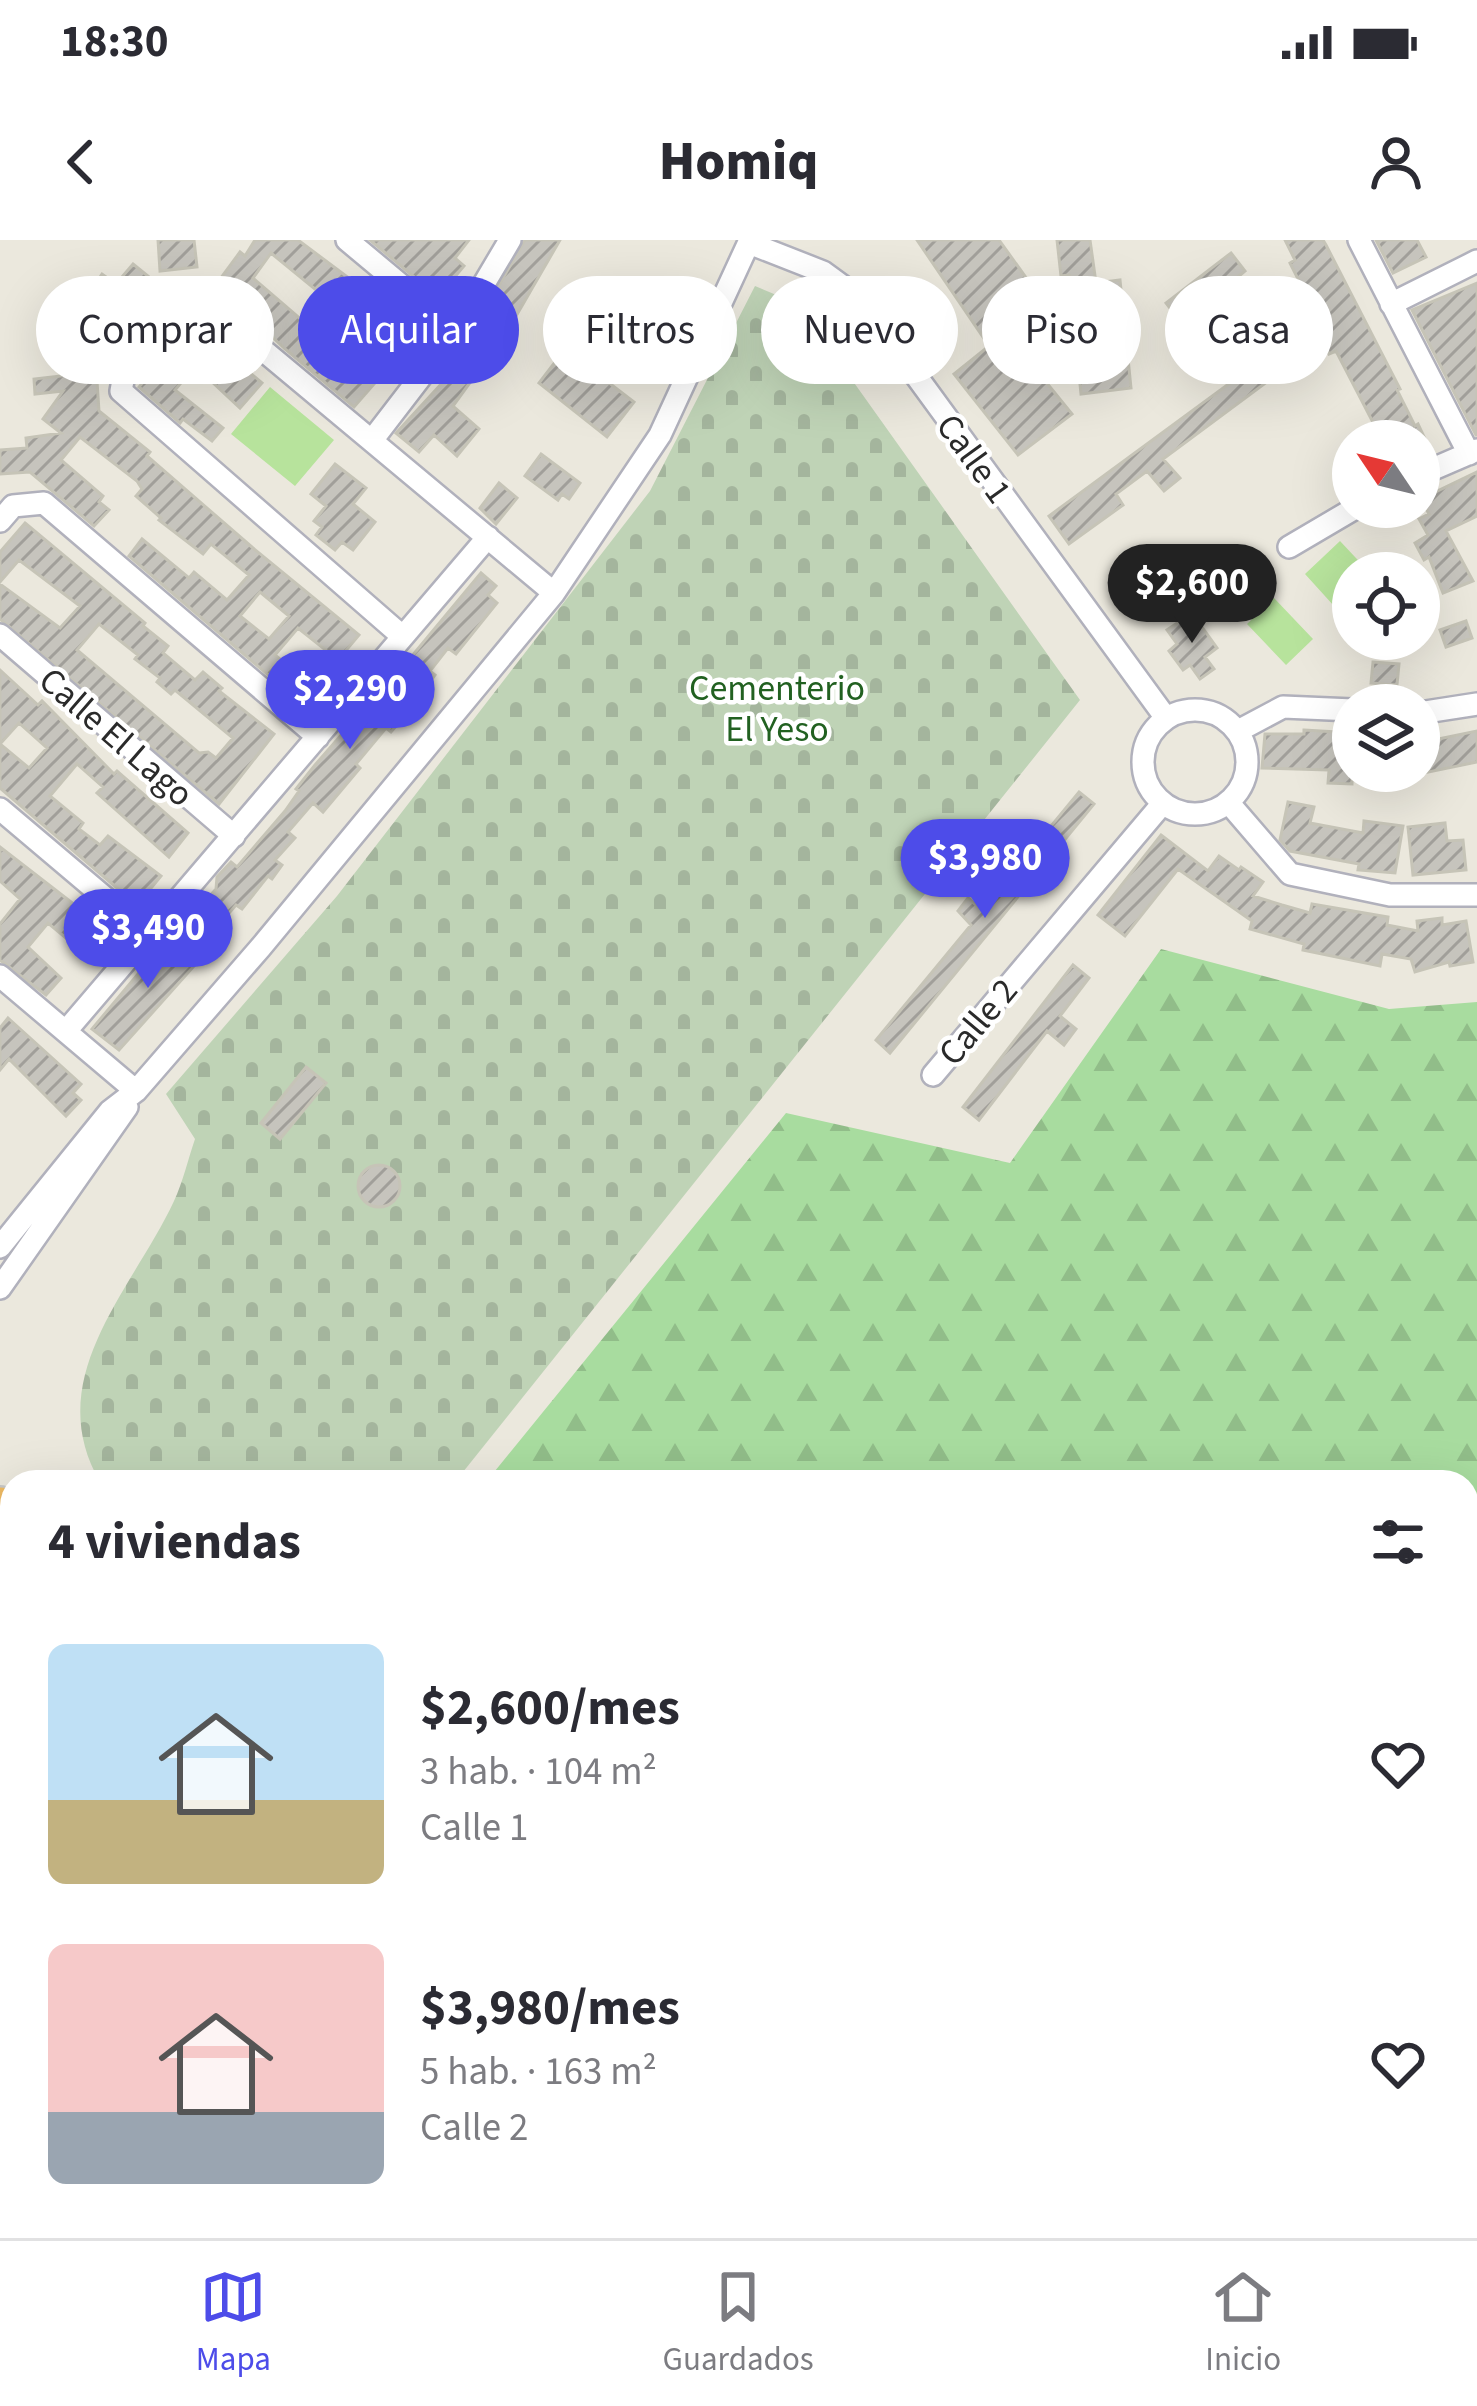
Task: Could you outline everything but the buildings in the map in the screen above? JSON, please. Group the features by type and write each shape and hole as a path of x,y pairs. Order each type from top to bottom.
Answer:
{"street":[{"path":"347,240 390,276"},
{"path":"489,276 510,240"},
{"path":"1359,240 1473,452 1440,466"},
{"path":"0,1247 110,1112 136,1091 261,947 554,593 660,435 749,241"},
{"name":"Calle 1","path":"749,241 824,272 860,299 1166,718"},
{"path":"1391,304 1477,260"},
{"path":"402,636 121,391 124,375 182,306 203,300 554,593"},
{"path":"373,440 416,384"},
{"path":"0,521 13,506 44,503 318,736"},
{"path":"1288,547 1332,521"},
{"path":"66,1031 488,536"},
{"name":"Calle El Lago","path":"0,635 234,836"},
{"path":"1440,710 1477,704"},
{"path":"1238,731 1283,707 1332,709"},
{"path":"1191,709 1205,711 1218,714 1238,731 1247,768 1241,787 1228,802 1213,811 1178,811 1150,788 1143,770 1144,750 1152,732 1166,718 1191,709"},
{"path":"1228,802 1290,874 1390,895 1477,895"},
{"name":"Calle 2","path":"933,1075 1163,803"},
{"path":"0,809 149,935"},
{"path":"0,976 136,1091"},
{"path":"0,1288 118,1125 136,1091"}],"green space":[{"name":"Cementerio El Yeso","path":"755,286 761,289 761,384 855,384 1080,700 465,1470 95,1470 84,1444 80,1407 86,1371 116,1302 174,1201 195,1139 166,1094 337,896 650,491 705,384 737,384 737,321"},
{"path":"270,387 334,440 295,486 231,434"},
{"path":"1340,541 1350,552 1332,552 1332,604 1305,574"},
{"path":"1274,598 1313,639 1286,665 1247,624"},
{"path":"1161,949 1389,1009 1477,1002 1477,1470 496,1470 786,1113 1010,1163"}]}
